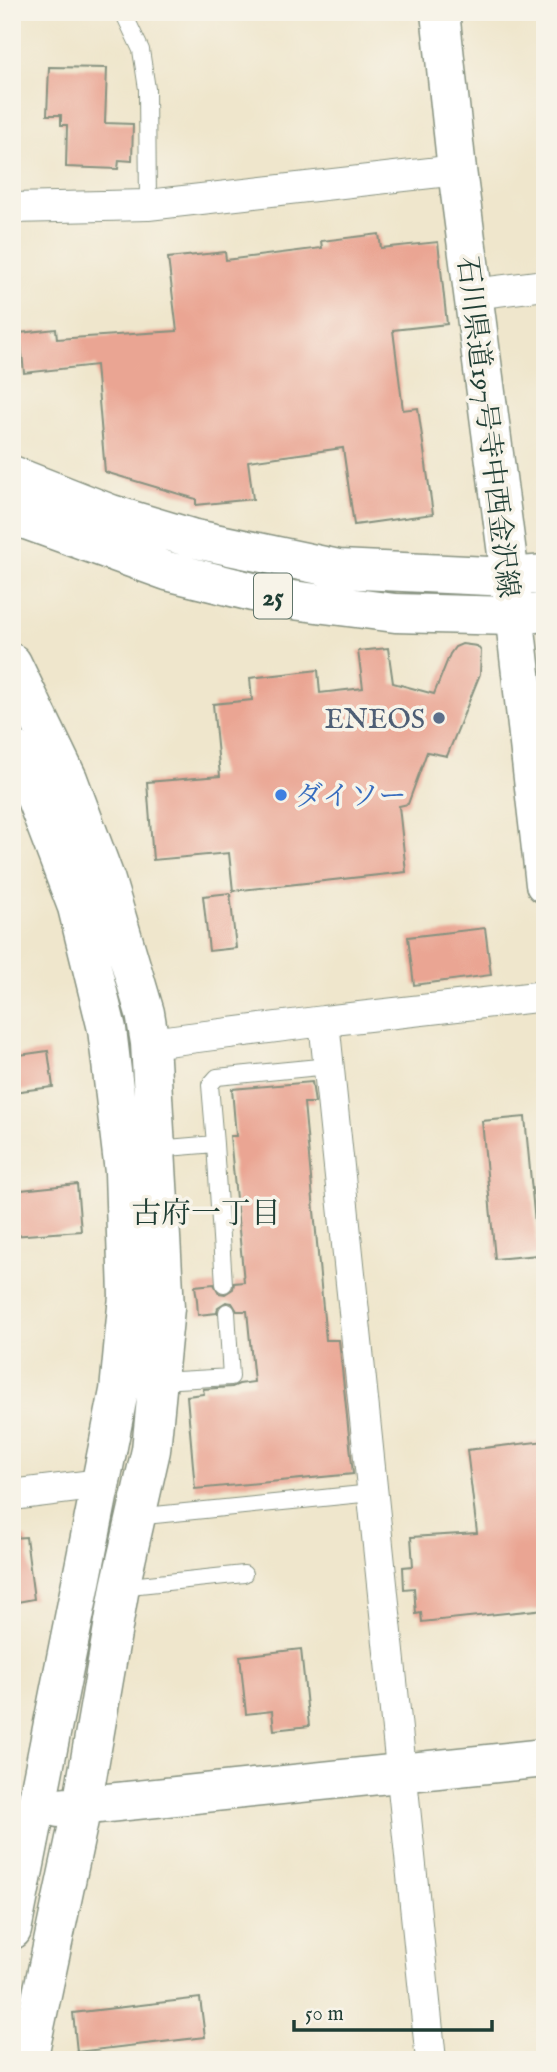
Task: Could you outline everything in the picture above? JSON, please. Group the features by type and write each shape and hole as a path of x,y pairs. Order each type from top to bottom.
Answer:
{"street":[{"name":"石川県道197号寺中西金沢線","path":"440,12 473,294 527,575 545,884"},
{"path":"12,208 148,205 457,170"},
{"path":"473,294 545,285"},
{"name":"25","path":"19,507 111,514 191,538 339,569 527,575"},
{"name":"25","path":"19,507 167,571 277,598 395,613 529,614"},
{"path":"12,663 68,779 106,881 145,1013 150,1044 165,1308 150,1450 120,1587 82,1806 27,2060"},
{"path":"12,748 22,791 77,907 107,1030 124,1172 128,1296 119,1391 101,1484 24,1812 12,1930"},
{"path":"150,1044 545,996"},
{"path":"324,1021 431,2060"},
{"path":"12,1495 101,1484"},
{"path":"24,1812 545,1758"}],"lane":[{"path":"122,12 141,51 147,89 148,205"},
{"path":"224,1283 210,1085 217,1077 329,1066"},
{"path":"156,1149 215,1144"},
{"path":"158,1381 232,1377 227,1312"},
{"path":"135,1517 372,1493"},
{"path":"120,1587 244,1574"}],"building":[{"path":"49,67 107,68 105,123 133,124 132,161 119,160 118,169 66,167 67,125 61,125 61,115 47,115"},
{"path":"379,234 381,248 438,242 447,324 393,330 403,410 418,408 433,514 354,525 343,448 248,461 253,499 196,505 196,499 105,472 96,365 24,373 20,333 56,329 57,339 177,331 168,258 225,252 226,260 322,248 321,241"},
{"path":"462,644 477,646 481,651 480,674 447,756 427,752 408,804 399,806 406,872 233,891 229,853 153,860 147,782 220,776 213,704 252,700 250,678 318,670 320,693 363,688 358,651 388,648 393,683 434,694 450,654 455,647"},
{"path":"230,893 236,948 209,951 203,896"},
{"path":"485,928 491,975 414,985 408,937"},
{"path":"48,1051 53,1087 12,1092 12,1056"},
{"path":"312,1082 315,1103 304,1103 326,1340 339,1340 353,1474 195,1489 187,1396 204,1394 203,1389 254,1382 247,1311 237,1311 232,1303 226,1302 218,1307 217,1313 198,1315 195,1286 214,1284 219,1293 225,1294 233,1289 234,1283 244,1282 230,1136 236,1136 232,1089"},
{"path":"525,1117 538,1255 495,1259 482,1121"},
{"path":"77,1184 81,1231 12,1236 12,1191"},
{"path":"545,1441 545,1609 422,1622 421,1613 416,1614 414,1588 404,1589 403,1567 413,1566 411,1537 477,1533 467,1450"},
{"path":"26,1537 34,1599 12,1603 12,1538"},
{"path":"301,1649 309,1726 274,1730 272,1711 246,1714 240,1656"},
{"path":"200,1998 205,2037 77,2052 73,2013"}],"place":[{"name":"ENEOS","path":"439,718"},
{"name":"ダイソー","path":"281,795"}],"district":[{"name":"古府一丁目","path":"206,1213"}]}
